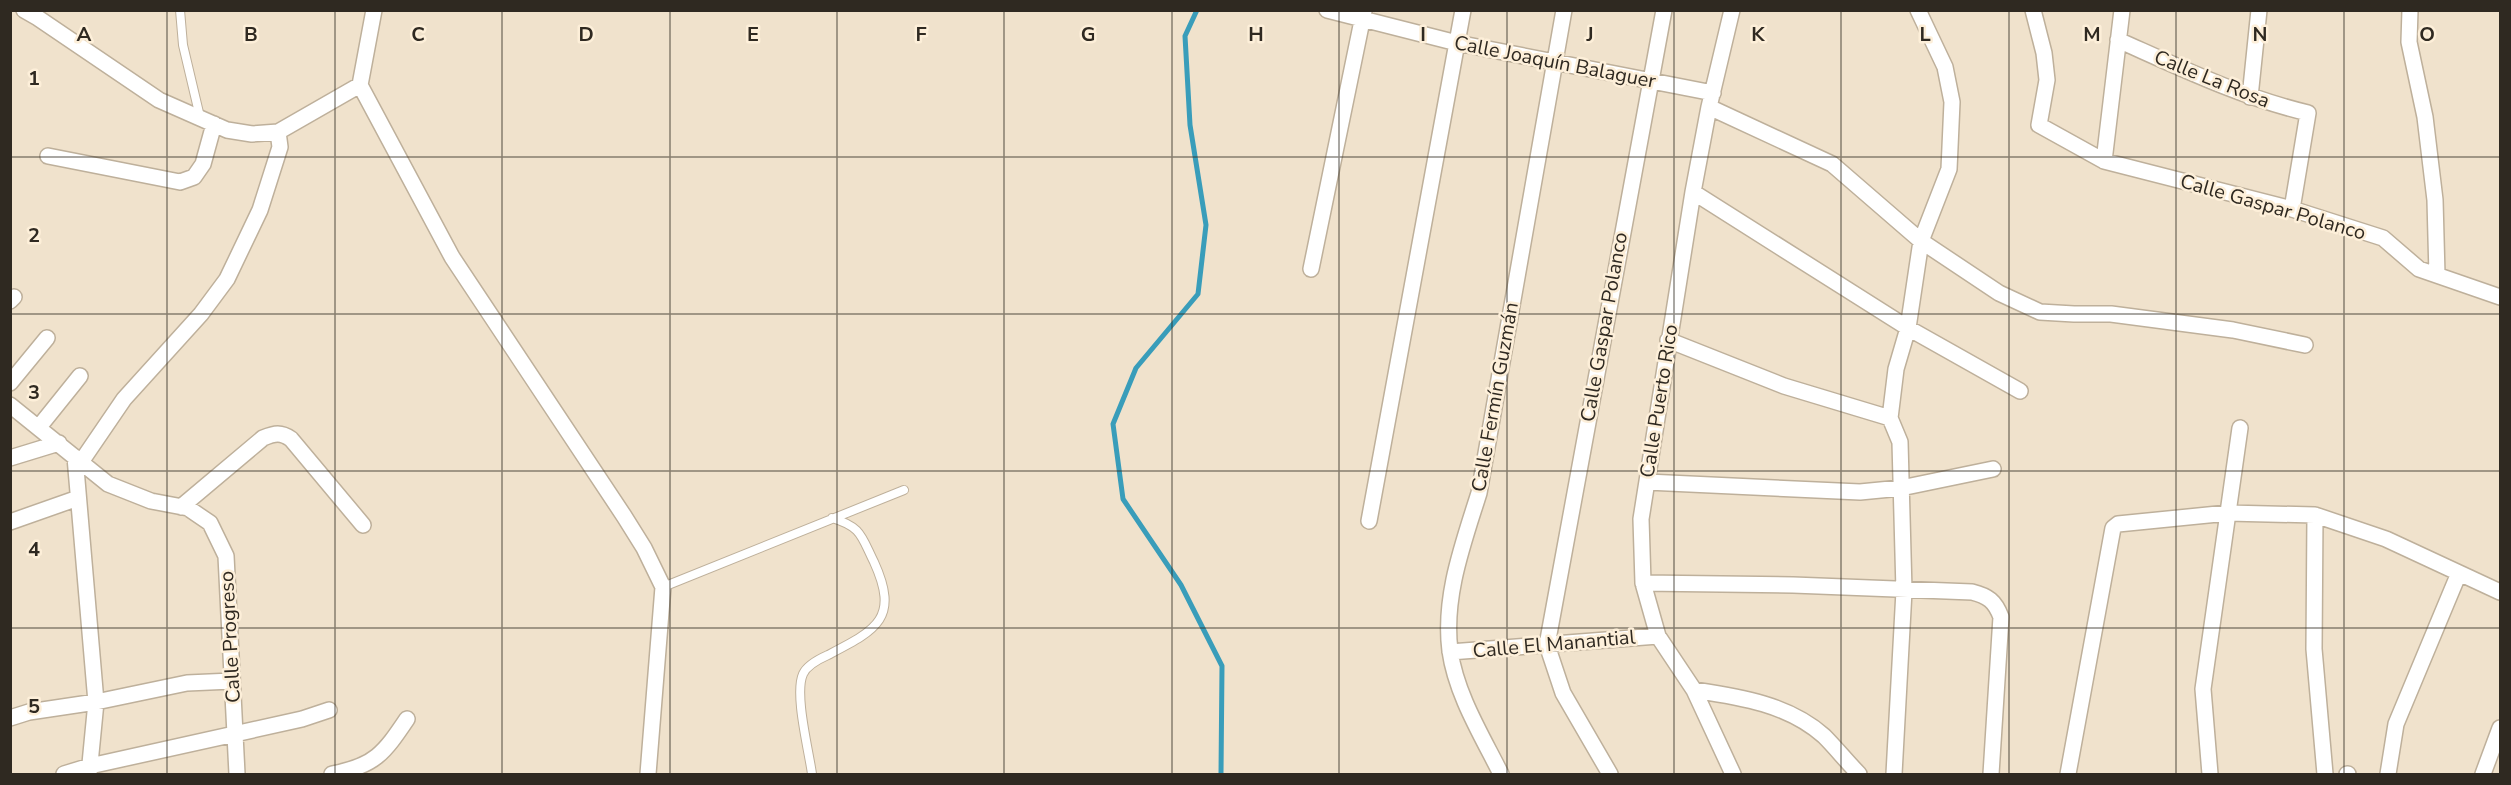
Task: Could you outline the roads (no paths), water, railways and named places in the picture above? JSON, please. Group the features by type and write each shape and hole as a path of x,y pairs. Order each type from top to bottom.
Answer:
{"street":[{"path":"24,10 159,100 227,130 252,134 278,132 360,85"},
{"path":"374,10 360,85 452,257 624,516 644,548 663,587 648,774"},
{"name":"Calle Joaquín Balaguer","path":"1328,10 1363,15 1457,44 1649,80 1711,100 1832,164 1921,241 1999,293 2040,312 2111,314 2233,330 2305,345"},
{"path":"1369,521 1463,10"},
{"name":"Calle Fermín Guzmán","path":"1501,774 1464,698 1450,652 1449,613 1453,584 1481,482 1564,10"},
{"name":"Calle Gaspar Polanco","path":"1547,645 1649,80 1664,10"},
{"name":"Calle Puerto Rico","path":"1732,10 1693,192 1641,519 1643,583 1658,636 1694,690 1733,774"},
{"path":"1894,774 1904,591 1900,442 1890,418 1896,369 1908,328 1921,241 1949,169 1952,102 1945,67 1918,10"},
{"name":"Calle Gaspar Polanco","path":"2033,10 2044,53 2047,80 2039,125 2104,161 2292,209 2383,238 2419,269 2500,297"},
{"path":"2104,161 2122,10"},
{"path":"2250,97 2259,10"},
{"path":"2410,10 2409,42 2425,117 2434,200 2436,275"},
{"path":"1311,269 1363,15"},
{"name":"Calle La Rosa","path":"2118,40 2250,97 2308,113 2292,209"},
{"path":"48,156 180,182 194,177 203,164 207,121"},
{"path":"89,770 96,702 78,498 78,459 124,399 201,314 227,279 260,210 280,147 278,132"},
{"path":"1693,192 1908,328 2020,392"},
{"path":"10,383 47,338"},
{"path":"1668,340 1784,386 1890,418"},
{"path":"39,427 80,376"},
{"name":"Calle Progreso","path":"10,405 108,484 151,501 188,508 210,523 226,556 237,774"},
{"path":"2210,774 2203,689 2240,428"},
{"path":"181,507 263,438 275,433 283,433 291,439 363,525"},
{"path":"10,458 59,443"},
{"path":"1647,482 1860,492 1900,488 1993,469"},
{"path":"10,522 78,498"},
{"path":"2068,774 2113,528 2118,524 2228,513 2315,515 2386,539 2500,592"},
{"path":"2315,515 2314,649 2325,774"},
{"path":"2388,774 2396,724 2459,573"},
{"path":"1643,583 1793,585 1972,592 1986,596 1996,604 2001,617 1991,774"},
{"name":"Calle El Manantial","path":"1450,652 1658,636"},
{"path":"1547,645 1563,693 1610,774"},
{"path":"10,718 61,705 96,702 187,683 232,681"},
{"path":"1694,690 1742,697 1780,708 1823,736 1859,774"},
{"path":"64,774 302,719 329,710"},
{"path":"332,774 346,772 371,762 386,750 407,719"},
{"path":"2483,774 2500,728"}],"lane":[{"path":"180,10 183,45 207,121"},
{"path":"663,587 904,490"},
{"path":"812,774 799,688 804,672 815,661 856,640 879,622 886,605 885,585 861,536 850,524 832,518"}],"waterway":[{"path":"1197,10 1185,36 1190,125 1206,225 1198,294 1136,368 1113,424 1123,499 1181,585 1222,666 1221,774"}]}
